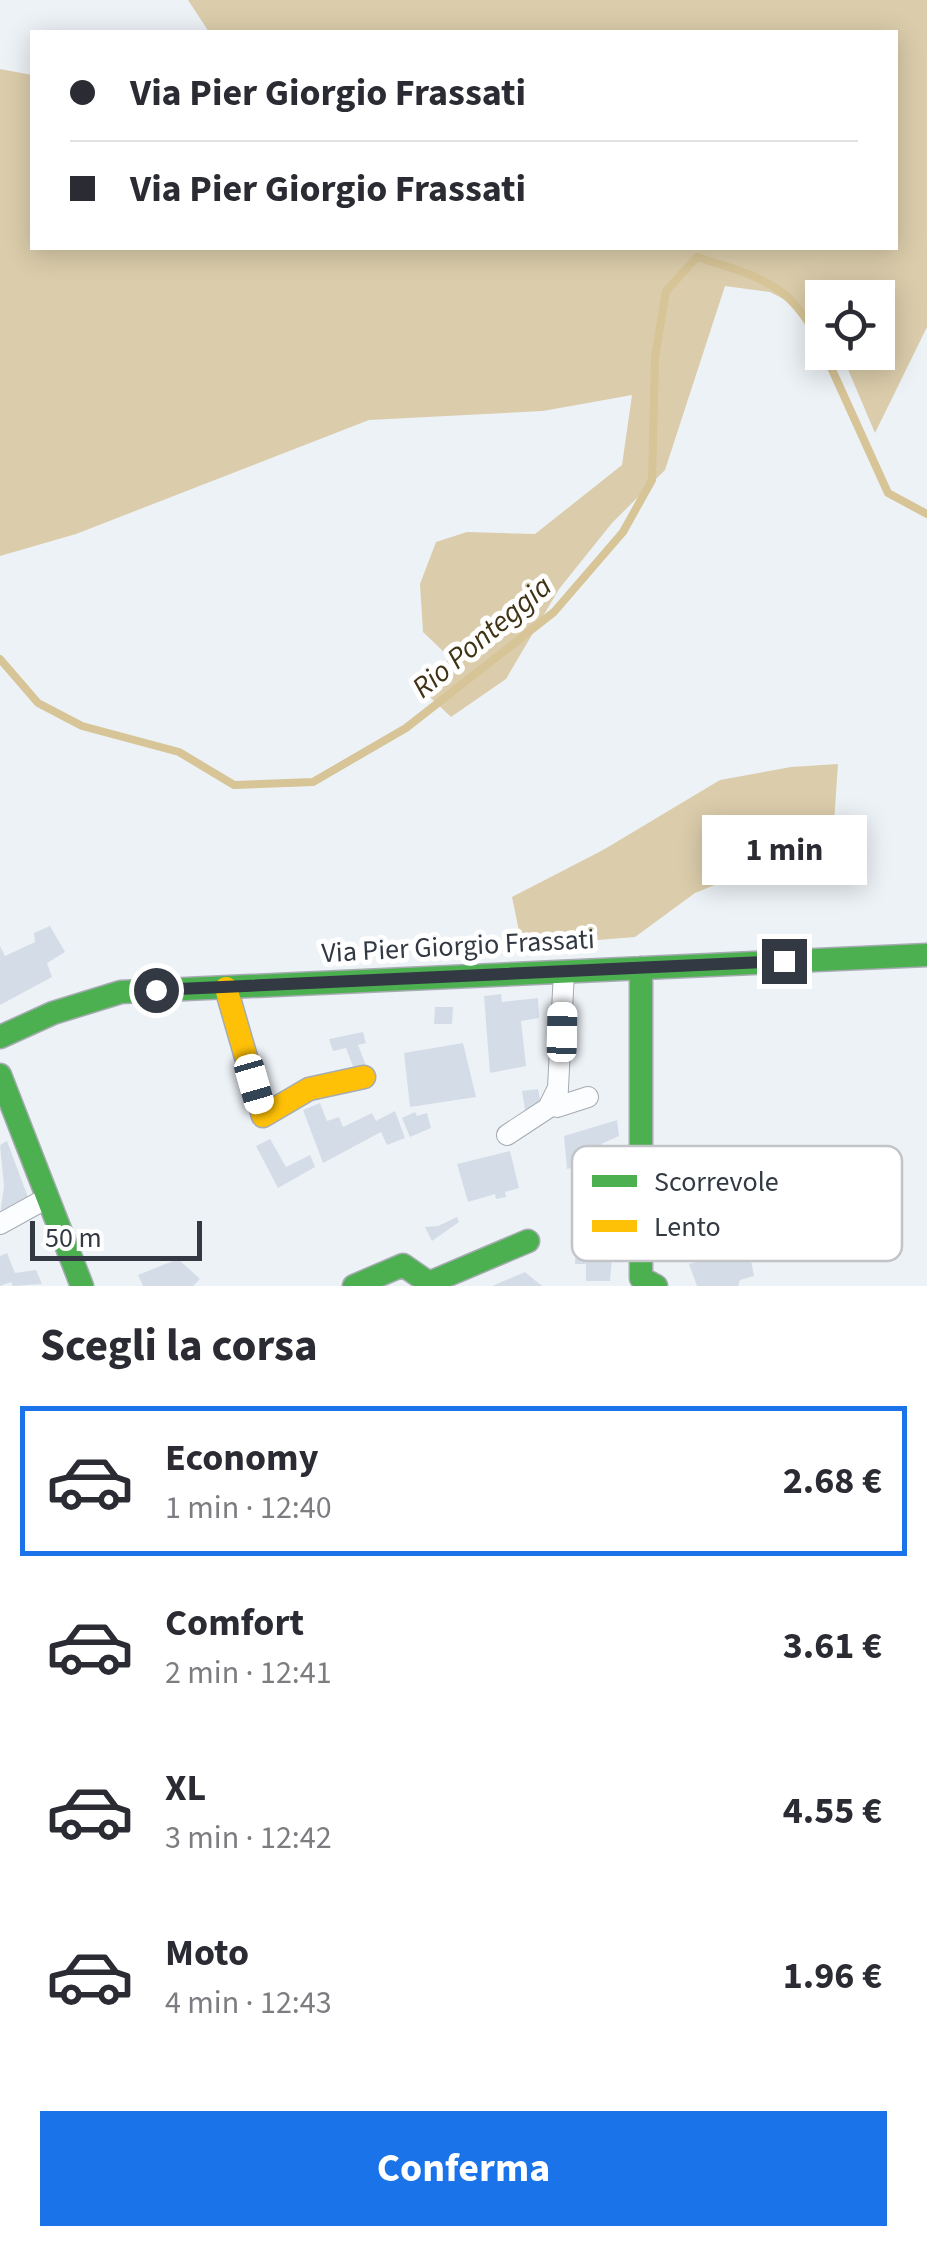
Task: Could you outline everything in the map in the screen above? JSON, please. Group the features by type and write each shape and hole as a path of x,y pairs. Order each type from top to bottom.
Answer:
{"street":[{"name":"Via Pier Giorgio Frassati","path":"0,1037 53,1012 121,992 927,955"},
{"path":"641,968 641,1146"},
{"path":"564,972 557,1108 588,1097"},
{"path":"226,988 263,1116 309,1089 364,1077"},
{"path":"0,1075 82,1286"},
{"path":"507,1135 548,1108 558,1090"},
{"path":"0,1224 47,1198"},
{"path":"354,1286 403,1266 429,1283 528,1241"},
{"path":"641,1261 641,1278 656,1286"}],"shaded area":[{"path":"188,0 927,0 927,327 875,433 848,370 895,370 895,280 805,280 805,310 770,292 725,286 665,470 612,523 559,589 506,679 451,717 428,695 449,657 423,632 420,584 436,542 467,532 535,534 622,465 632,395 543,411 369,420 76,534 0,556 0,69 30,75 30,250 898,250 898,30 208,30"},
{"path":"838,764 833,837 695,893 635,937 522,946 512,897 603,850 720,780 791,767"}],"building":[{"path":"50,926 65,952 47,963 52,977 0,1005 0,946 5,956 35,942 34,933"},
{"path":"501,994 502,1002 538,998 539,1018 521,1021 526,1066 490,1073 484,996"},
{"path":"435,1007 453,1007 452,1024 434,1024"},
{"path":"363,1032 366,1043 358,1045 367,1068 355,1072 346,1048 333,1051 329,1039"},
{"path":"463,1043 476,1097 410,1107 404,1053"},
{"path":"538,1089 541,1105 525,1110 522,1091"},
{"path":"320,1103 327,1121 339,1117 343,1127 372,1113 376,1121 395,1111 405,1138 387,1145 381,1132 323,1163 303,1110"},
{"path":"415,1112 417,1116 427,1113 431,1128 410,1137 402,1118"},
{"path":"617,1120 619,1136 602,1146 572,1146 572,1168 567,1169 564,1136"},
{"path":"270,1139 286,1167 310,1155 315,1167 278,1188 256,1146"},
{"path":"7,1141 29,1200 0,1215 4,1186 0,1145"},
{"path":"510,1151 519,1188 505,1192 506,1197 496,1199 495,1194 468,1202 457,1164"},
{"path":"457,1217 459,1222 432,1241 425,1227"},
{"path":"7,1253 15,1273 36,1270 42,1284 13,1286 11,1282 0,1286 0,1256"},
{"path":"178,1259 200,1279 193,1286 143,1286 138,1275"},
{"path":"612,1261 610,1281 586,1281 586,1264 575,1264"},
{"path":"751,1261 754,1276 740,1280 738,1286 697,1286 689,1264"},
{"path":"525,1272 542,1286 492,1286"}],"waterway":[{"name":"Rio Ponteggia","path":"0,659 38,703 82,726 179,752 234,785 313,782 406,728 554,612 623,532 652,480 655,357 666,291 697,257 772,286 805,318"},
{"name":"Rio Ponteggia","path":"832,370 888,493 927,514"}],"traffic: fast":[{"path":"0,1037 53,1013 121,992 927,955"},
{"path":"641,968 641,1146"},
{"path":"0,1075 82,1286"},
{"path":"354,1286 403,1265 429,1283 528,1241"},
{"path":"641,1261 641,1278 656,1286"}],"traffic: slow":[{"path":"226,988 263,1116 309,1089 364,1077"}],"route":[{"path":"156,990 784,961"}]}
